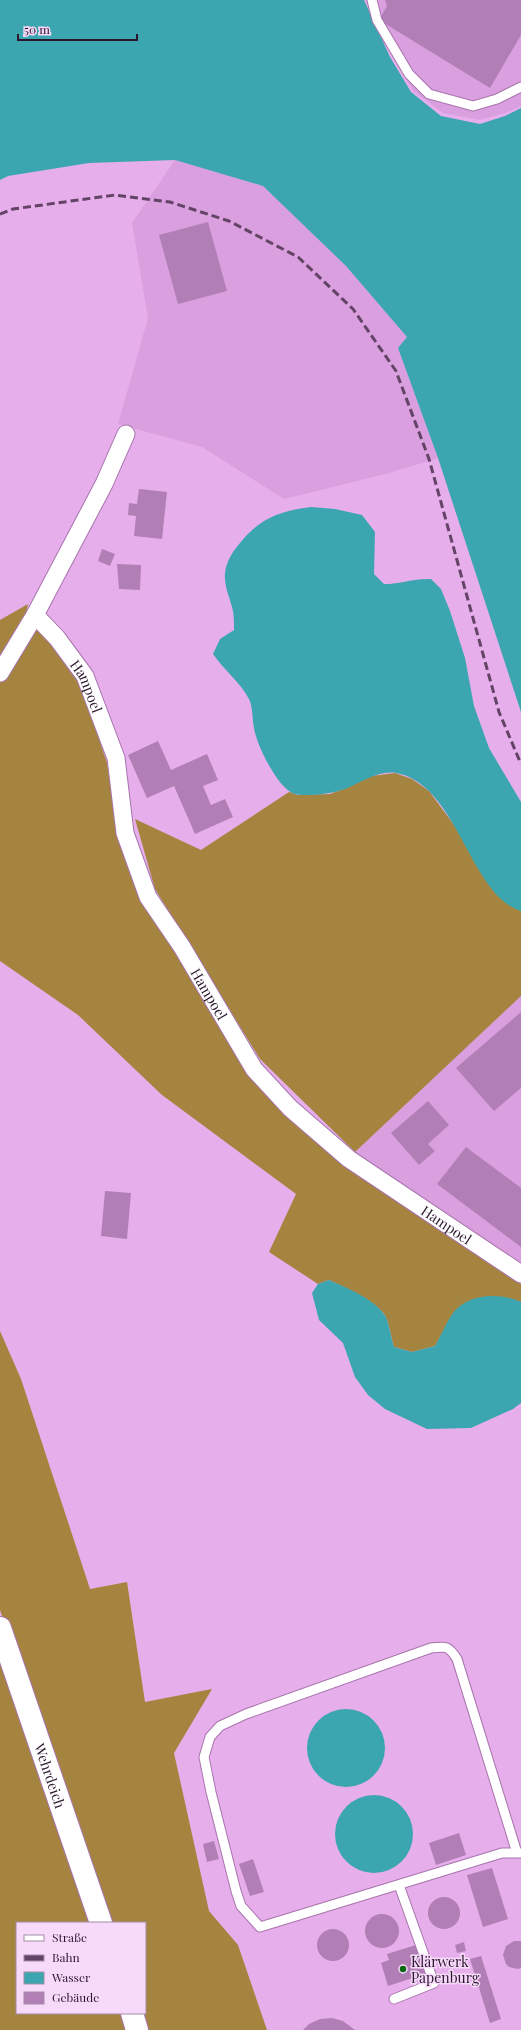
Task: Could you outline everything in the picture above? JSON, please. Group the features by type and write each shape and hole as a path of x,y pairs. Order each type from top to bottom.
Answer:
{"street":[{"path":"0,673 34,615 104,484 126,434"},
{"name":"Hampoel","path":"34,615 57,638 85,676 116,758 125,833 148,897 182,947 254,1069 290,1108 349,1159 521,1274"},
{"name":"Wehrdeich","path":"0,1628 101,1922"},
{"path":"132,2014 138,2030"}],"lane":[{"path":"372,0 377,20 409,74 429,94 473,106 497,99 521,87"},
{"path":"444,1646 451,1650 457,1659 519,1853 502,1853 260,1928 241,1906 236,1891 211,1792 204,1757 210,1737 220,1726 246,1714 431,1648 444,1646"},
{"path":"394,1999 434,1983 399,1885"}],"shaded area":[{"path":"365,0 521,0 521,106 505,113 480,120 443,113 413,91 392,55"},
{"path":"175,160 263,186 346,266 407,337 398,348 438,458 389,473 284,499 202,447 118,424 148,318 132,223"},
{"path":"28,604 25,618 55,646 79,680 107,763 118,835 174,949 250,1075 345,1163 521,1284 521,1302 494,1297 472,1300 457,1311 451,1318 435,1346 412,1352 394,1347 386,1317 375,1305 360,1295 329,1280 318,1284 269,1252 296,1194 162,1095 78,1015 0,961 0,620"},
{"path":"395,773 412,779 429,791 457,829 481,872 521,910 521,996 355,1152 260,1059 155,889 135,819 201,850 289,792 298,795 330,794 371,776"},
{"path":"521,996 521,1270 355,1152"},
{"path":"0,1331 21,1379 90,1589 127,1582 145,1702 212,1689 174,1753 209,1911 238,1945 267,2030 146,2030 140,2014 146,2014 146,1922 109,1922 0,1610"},
{"path":"0,1651 93,1922 16,1922 16,2014 123,2014 129,2030 0,2030"}],"water":[{"path":"0,0 364,0 390,57 411,92 441,116 480,124 505,116 521,108 521,712 438,458 398,348 407,337 346,266 263,186 175,160 89,163 8,176 0,180"},
{"path":"311,507 335,509 362,515 375,532 374,574 384,584 419,579 431,579 441,589 450,611 465,658 474,706 489,748 521,802 521,911 503,901 488,884 449,817 434,797 417,781 396,773 383,773 335,792 304,795 293,793 284,786 267,762 256,735 249,699 241,687 213,654 220,639 234,630 233,611 225,583 225,573 228,561 235,550 255,527 271,517 290,511"},
{"path":"329,1280 368,1299 375,1305 386,1317 394,1347 412,1352 435,1346 451,1316 457,1308 465,1303 474,1299 493,1296 521,1302 521,1403 513,1409 471,1428 427,1429 385,1409 368,1395 355,1377 343,1343 319,1320 312,1293 318,1284"},
{"path":"346,1709 361,1712 373,1721 382,1733 385,1748 382,1763 373,1775 361,1784 346,1787 331,1784 319,1775 310,1763 307,1748 310,1733 319,1721 331,1712"},
{"path":"374,1795 389,1798 401,1807 410,1819 413,1834 410,1849 401,1861 389,1870 374,1873 359,1870 347,1861 338,1849 335,1834 338,1819 347,1807 359,1798"}],"building":[{"path":"385,0 521,0 521,35 490,88 379,20 387,6"},
{"path":"208,222 227,291 178,304 159,235"},
{"path":"139,489 167,492 162,539 134,536 136,516 128,515 129,503 137,504"},
{"path":"102,549 115,554 110,566 98,561"},
{"path":"117,564 141,565 140,590 119,589"},
{"path":"158,741 171,770 207,754 218,780 203,786 211,805 225,799 233,817 195,834 174,786 147,798 128,755"},
{"path":"521,1012 521,1088 494,1111 456,1068"},
{"path":"428,1101 449,1125 428,1144 435,1151 419,1165 391,1133"},
{"path":"466,1147 521,1188 521,1247 437,1184"},
{"path":"105,1191 131,1193 127,1239 101,1236"},
{"path":"459,1833 466,1855 436,1865 429,1843"},
{"path":"214,1841 219,1859 207,1862 203,1844"},
{"path":"253,1859 264,1892 250,1896 239,1864"},
{"path":"492,1868 508,1919 483,1927 467,1875"},
{"path":"444,1897 455,1902 460,1913 455,1924 444,1929 433,1924 428,1913 433,1902"},
{"path":"379,1914 385,1914 394,1919 398,1925 398,1937 394,1943 385,1948 379,1948 370,1943 365,1934 365,1928 370,1919"},
{"path":"330,1929 336,1929 346,1936 349,1945 348,1951 342,1958 336,1961 330,1961 320,1954 317,1948 317,1942 324,1932"},
{"path":"514,1941 521,1941 521,1968 518,1969 509,1967 506,1964 503,1955 506,1946"},
{"path":"464,1942 466,1951 457,1953 455,1945"},
{"name":"Klärwerk Papenburg","path":"416,1945 425,1974 388,1986 381,1963 389,1960 387,1954"},
{"path":"481,1956 501,2019 490,2023 470,1959"},
{"path":"332,2018 343,2021 355,2030 303,2030 309,2024 320,2019"}],"railway":[{"path":"0,214 13,209 115,195 170,202 229,221 298,257 353,309 396,371 429,459 499,712 521,764"}],"place":[{"name":"Klärwerk Papenburg","path":"403,1969"}]}
